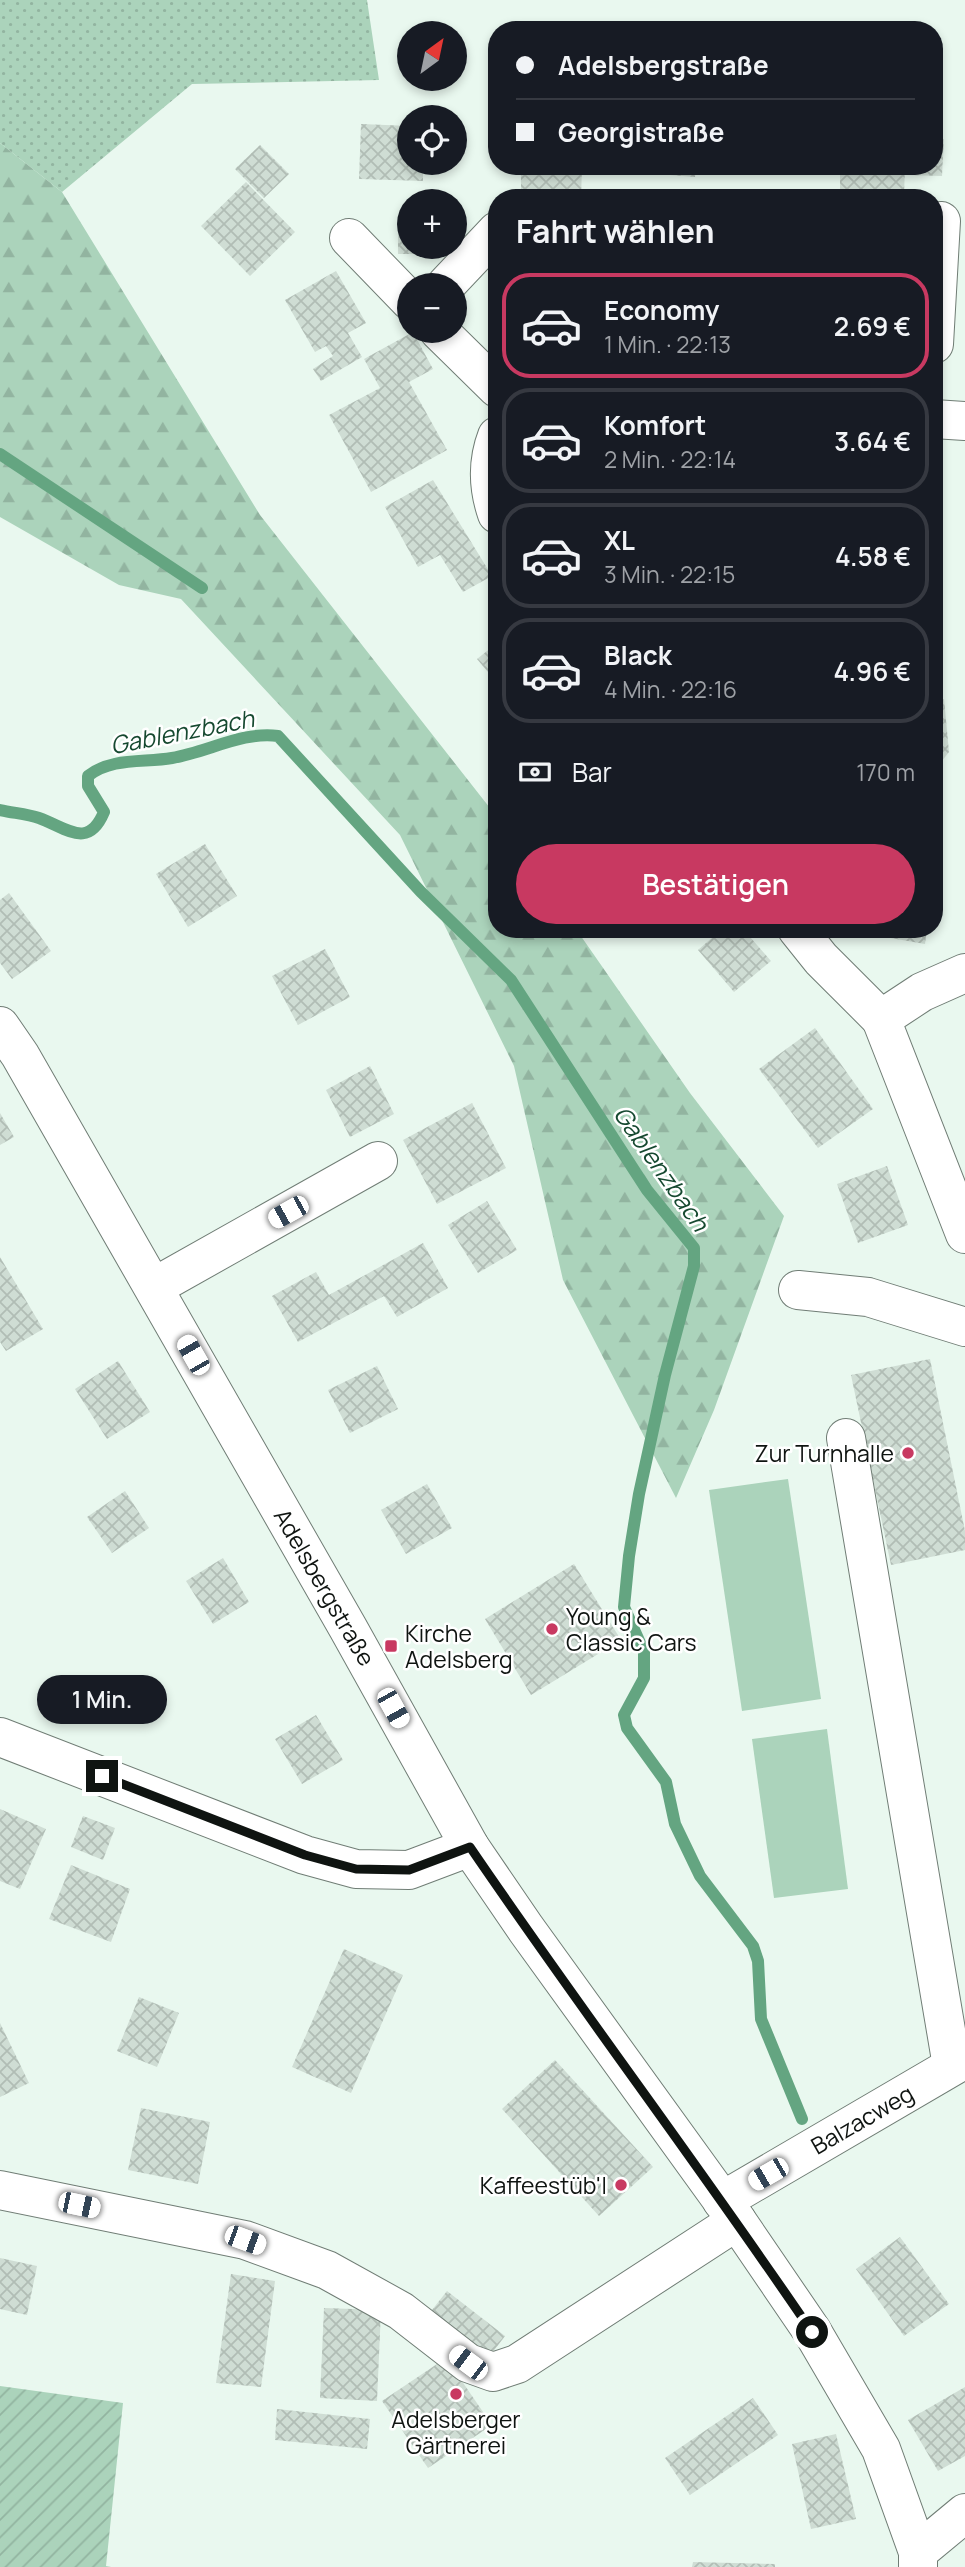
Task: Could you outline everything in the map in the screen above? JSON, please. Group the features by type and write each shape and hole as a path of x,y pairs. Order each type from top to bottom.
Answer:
{"street":[{"path":"349,238 397,288"},
{"path":"457,273 488,241"},
{"path":"451,343 488,379"},
{"path":"943,420 965,421"},
{"path":"804,938 821,959 881,1019 965,1234"},
{"path":"881,1019 922,992 965,973"},
{"name":"Adelsbergstraße","path":"0,1026 20,1055 154,1287 470,1847 730,2211 812,2332 881,2449 918,2559"},
{"path":"154,1287 377,1161"},
{"path":"798,1290 868,1297 965,1327"},
{"path":"846,1438 959,2063"},
{"path":"0,1737 305,1855 356,1869 409,1870 470,1847"},
{"name":"Balzacweg","path":"0,2190 245,2240 327,2270 401,2311 468,2363 493,2372 517,2364 730,2211 959,2063"},
{"path":"918,2559 965,2513"}],"green space":[{"path":"0,0 367,0 379,80 192,84 62,192 0,143"},
{"path":"0,143 62,192 260,515 488,806 488,938 582,938 690,1093 784,1216 714,1410 676,1498 563,1280 514,1066 400,835 181,599 119,585 0,517"},
{"path":"788,1479 821,1699 742,1711 709,1490"},
{"path":"827,1729 848,1889 774,1898 752,1739"},
{"path":"0,2386 123,2403 106,2566 111,2567 0,2567"}],"building":[{"path":"361,124 397,125 397,175 423,175 423,181 359,179"},
{"path":"260,145 289,174 264,198 235,169"},
{"path":"521,175 582,175 581,189 521,189"},
{"path":"840,175 905,175 904,189 840,189"},
{"path":"246,182 295,232 250,276 201,226"},
{"path":"336,271 366,323 348,333 362,357 321,381 313,369 333,356 326,346 315,352 285,300"},
{"path":"397,341 397,343 419,343 433,369 409,382 447,450 371,492 329,415 380,388 364,359"},
{"path":"433,480 488,569 488,578 463,592 440,555 418,567 385,507"},
{"path":"488,650 488,672 477,659"},
{"path":"943,699 949,752 943,760"},
{"path":"205,844 237,896 188,927 156,874"},
{"path":"9,893 51,951 12,979 0,963 0,900"},
{"path":"712,938 751,938 771,961 734,992 698,950"},
{"path":"891,938 926,938 925,944"},
{"path":"325,949 350,997 298,1025 272,976"},
{"path":"815,1028 873,1109 818,1148 759,1069"},
{"path":"370,1066 394,1114 350,1137 326,1090"},
{"path":"472,1103 506,1168 437,1204 403,1140"},
{"path":"0,1113 14,1137 0,1145"},
{"path":"887,1166 908,1225 858,1243 837,1184"},
{"path":"487,1201 517,1250 478,1273 448,1225"},
{"path":"423,1243 448,1288 397,1317 384,1296 298,1342 272,1296 316,1272 329,1295"},
{"path":"0,1257 43,1329 6,1351 0,1342"},
{"name":"Zur Turnhalle","path":"930,1359 965,1531 965,1550 891,1565 851,1375"},
{"path":"118,1361 150,1412 107,1439 75,1389"},
{"path":"377,1366 398,1409 350,1433 328,1390"},
{"path":"427,1484 452,1528 406,1554 381,1510"},
{"path":"125,1491 149,1528 112,1553 87,1517"},
{"path":"223,1558 249,1602 213,1624 186,1581"},
{"path":"574,1564 621,1640 531,1695 485,1619"},
{"path":"316,1715 343,1760 302,1784 275,1739"},
{"path":"0,1809 46,1829 20,1889 0,1881"},
{"path":"83,1816 115,1828 103,1860 71,1847"},
{"path":"71,1865 130,1889 111,1942 49,1919"},
{"path":"344,1949 403,1975 351,2093 292,2067"},
{"path":"139,1997 179,2013 157,2067 117,2051"},
{"path":"0,2023 29,2083 0,2097"},
{"path":"555,2060 653,2167 599,2216 502,2109"},
{"path":"141,2108 210,2122 198,2184 128,2170"},
{"path":"900,2237 949,2304 904,2336 856,2269"},
{"path":"0,2258 37,2266 27,2315 0,2309"},
{"path":"231,2274 275,2281 261,2387 216,2383"},
{"path":"447,2291 505,2336 486,2361 428,2315"},
{"path":"324,2308 381,2310 377,2401 320,2398"},
{"path":"446,2358 492,2425 428,2468 382,2401"},
{"path":"965,2387 965,2456 938,2471 908,2420"},
{"path":"753,2398 778,2435 690,2495 665,2458"},
{"path":"277,2409 370,2419 367,2449 275,2440"},
{"path":"836,2434 856,2519 811,2529 792,2444"},
{"path":"693,2562 775,2564 775,2567 692,2567"}],"waterway":[{"path":"0,454 202,588"},
{"name":"Gablenzbach","path":"0,810 34,817 68,831 84,833 98,824 104,812 88,786 88,776 97,770 118,763 185,755 252,736 278,736 421,892 511,980 647,1190 694,1248 694,1266 665,1375 639,1494 629,1556 624,1607 644,1652 644,1678 624,1715 627,1728 666,1782 675,1824 700,1876 753,1946 758,1961 761,2019 802,2119"}],"place":[{"name":"Zur Turnhalle","path":"908,1453"},
{"name":"Young & Classic Cars","path":"552,1629"},
{"name":"Kirche Adelsberg","path":"391,1646"},
{"name":"Kaffeestüb'l","path":"621,2185"},
{"name":"Adelsberger Gärtnerei","path":"456,2394"}],"route":[{"path":"102,1776 305,1855 356,1869 409,1870 470,1847 737,2221 812,2332"}]}
